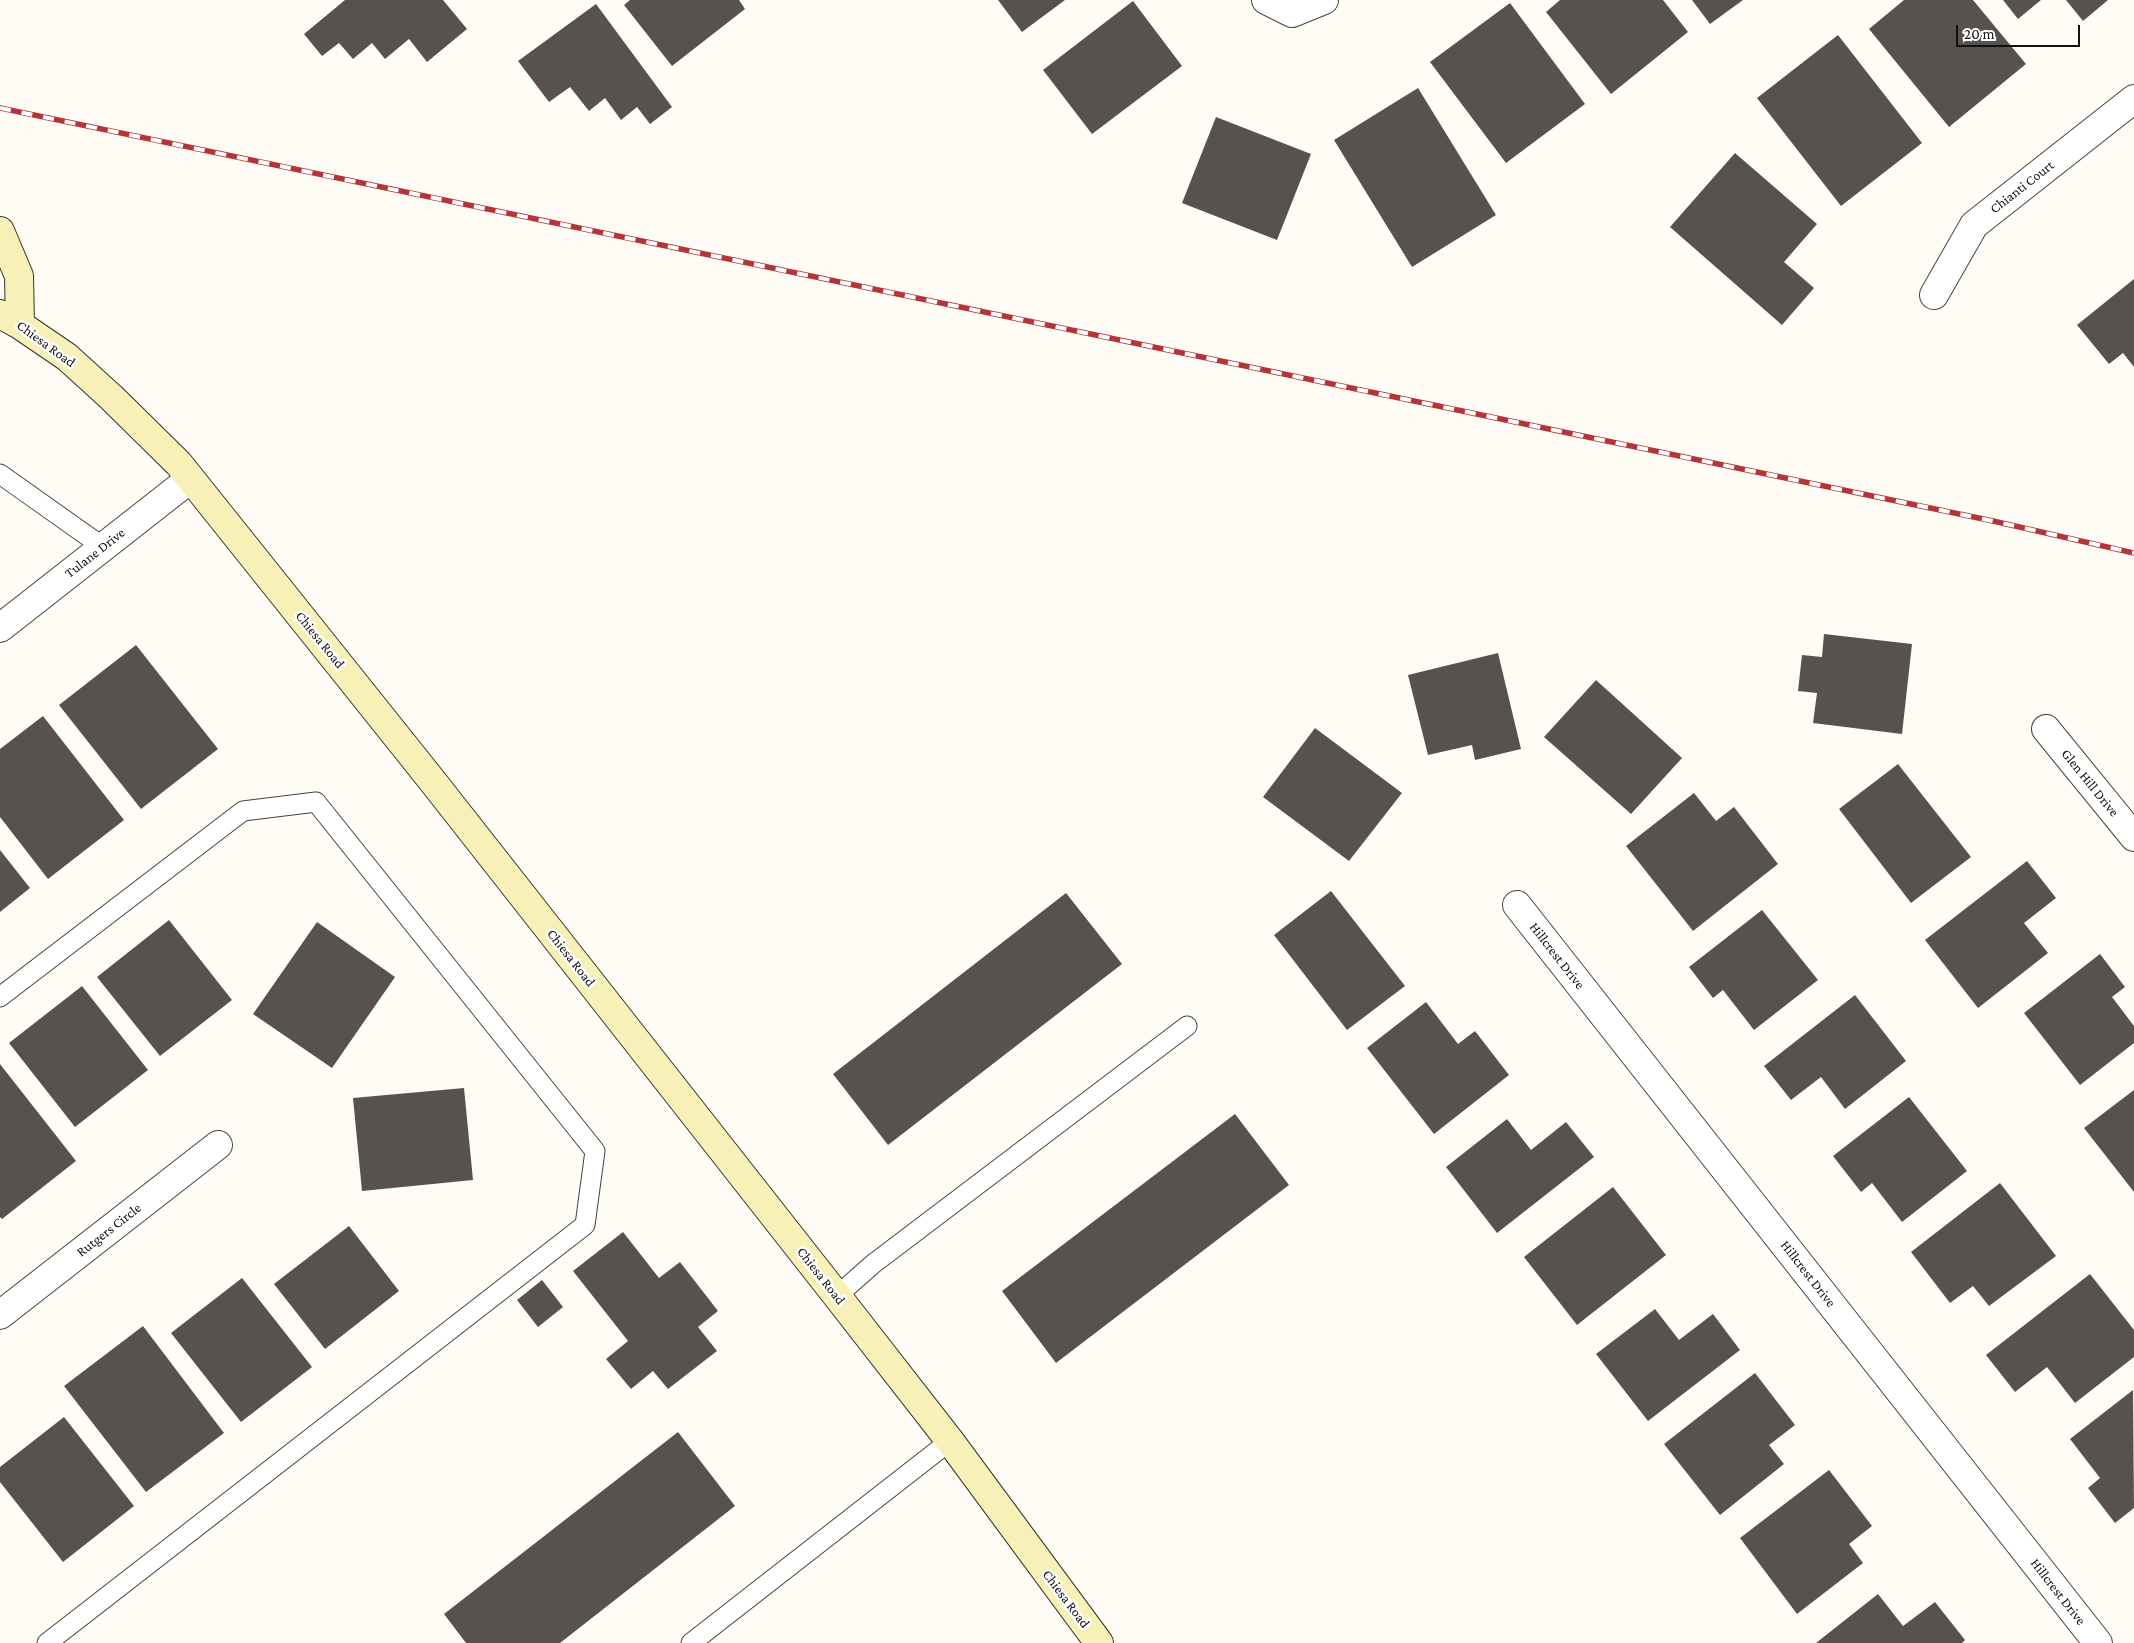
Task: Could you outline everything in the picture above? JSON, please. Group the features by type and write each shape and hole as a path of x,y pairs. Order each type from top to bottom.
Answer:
{"main road":[{"path":"0,231 19,276 10,319"},
{"name":"Chiesa Road","path":"10,319 67,357 112,398 178,464 434,783 837,1296 950,1441 1099,1643"}],"street":[{"path":"1266,0 1292,13 1324,0"},
{"name":"Chianti Court","path":"1934,295 1974,225 2134,99"},
{"name":"Tulane Drive","path":"0,628 190,479"},
{"name":"Glen Hill Drive","path":"2046,729 2134,837"},
{"name":"Hillcrest Drive","path":"1517,905 2098,1643"},
{"name":"Rutgers Circle","path":"0,1315 218,1145"}],"lane":[{"path":"0,474 103,547"},
{"path":"0,997 243,811 316,802 595,1151 585,1226 47,1643"},
{"path":"837,1296 873,1264 1188,1026"},
{"path":"692,1643 950,1441"}],"building":[{"path":"345,0 443,0 467,29 427,62 409,39 385,59 372,43 353,59 339,43 322,56 304,34"},
{"path":"630,0 739,0 745,9 672,66 624,5"},
{"path":"998,0 1065,0 1022,32"},
{"path":"1560,0 1663,0 1688,32 1611,94 1546,12"},
{"path":"1692,0 1743,0 1710,24"},
{"path":"1904,0 1973,0 2026,64 1949,127 1869,29"},
{"path":"2003,0 2041,0 2018,19"},
{"path":"2066,0 2108,0 2083,21"},
{"path":"1133,1 1182,66 1092,134 1043,70"},
{"path":"1510,3 1585,104 1506,163 1430,62"},
{"path":"596,4 672,107 650,124 637,107 621,120 605,98 589,111 570,87 549,102 518,61"},
{"path":"1838,35 1922,143 1841,206 1757,98"},
{"path":"1418,88 1496,215 1412,267 1334,140"},
{"path":"1216,117 1311,154 1277,240 1182,203"},
{"path":"1735,153 1817,224 1784,262 1814,288 1782,325 1670,227"},
{"path":"2134,279 2134,367 2123,353 2109,364 2077,325"},
{"path":"1824,634 1912,644 1902,734 1813,723 1817,693 1798,691 1802,655 1822,657"},
{"path":"136,645 218,749 141,809 59,705"},
{"path":"1498,653 1521,749 1475,760 1472,745 1428,755 1408,675"},
{"path":"1596,680 1682,758 1631,814 1544,737"},
{"path":"43,716 124,820 48,879 0,817 0,749"},
{"path":"1315,728 1402,793 1349,861 1263,797"},
{"path":"1898,764 1971,857 1911,903 1839,809"},
{"path":"1694,793 1716,821 1734,807 1778,864 1693,931 1626,846"},
{"path":"0,850 30,888 0,912"},
{"path":"2027,861 2056,898 2024,923 2048,953 1978,1008 1925,940"},
{"path":"1331,891 1405,986 1347,1030 1274,935"},
{"path":"1066,893 1122,964 888,1145 833,1074"},
{"path":"1762,910 1818,980 1754,1030 1723,990 1713,998 1689,967"},
{"path":"169,920 232,1000 160,1056 97,977"},
{"path":"317,922 395,977 332,1068 253,1014"},
{"path":"2100,954 2125,987 2112,997 2134,1026 2134,1043 2080,1085 2024,1013"},
{"path":"82,986 148,1070 75,1127 9,1043"},
{"path":"1855,995 1906,1061 1845,1109 1821,1077 1791,1100 1764,1066"},
{"path":"1426,1002 1458,1044 1475,1031 1509,1075 1434,1134 1367,1048"},
{"path":"0,1064 76,1161 2,1219 0,1217"},
{"path":"464,1088 473,1180 362,1191 353,1098"},
{"path":"2134,1090 2134,1192 2084,1128"},
{"path":"1909,1097 1967,1171 1902,1222 1872,1183 1861,1192 1833,1156"},
{"path":"1235,1114 1289,1185 1056,1363 1002,1291"},
{"path":"1507,1119 1531,1150 1566,1122 1594,1157 1497,1233 1446,1167"},
{"path":"2000,1183 2056,1256 1989,1306 1973,1286 1950,1303 1911,1252"},
{"path":"1613,1187 1666,1255 1577,1325 1524,1257"},
{"path":"349,1226 399,1291 325,1349 274,1284"},
{"path":"623,1232 659,1278 680,1262 718,1311 698,1327 717,1351 668,1389 653,1371 631,1389 606,1359 628,1341 573,1271"},
{"path":"2090,1274 2134,1330 2134,1357 2075,1403 2047,1367 2015,1392 1986,1355"},
{"path":"242,1278 312,1367 241,1422 171,1333"},
{"path":"542,1280 563,1307 538,1327 517,1300"},
{"path":"1655,1309 1679,1340 1713,1314 1740,1350 1648,1421 1596,1354"},
{"path":"143,1326 224,1433 146,1492 64,1386"},
{"path":"1755,1373 1795,1425 1769,1445 1784,1464 1720,1515 1664,1444"},
{"path":"2133,1390 2134,1508 2115,1523 2088,1488 2100,1478 2070,1439"},
{"path":"64,1417 134,1506 63,1562 0,1482 0,1467"},
{"path":"678,1432 735,1506 560,1643 466,1643 444,1614"},
{"path":"1829,1470 1872,1526 1849,1544 1863,1563 1797,1614 1740,1538"},
{"path":"1878,1594 1903,1626 1935,1602 1965,1640 1962,1643 1816,1643"}],"railway":[{"path":"0,108 1993,521 2134,553"}]}
